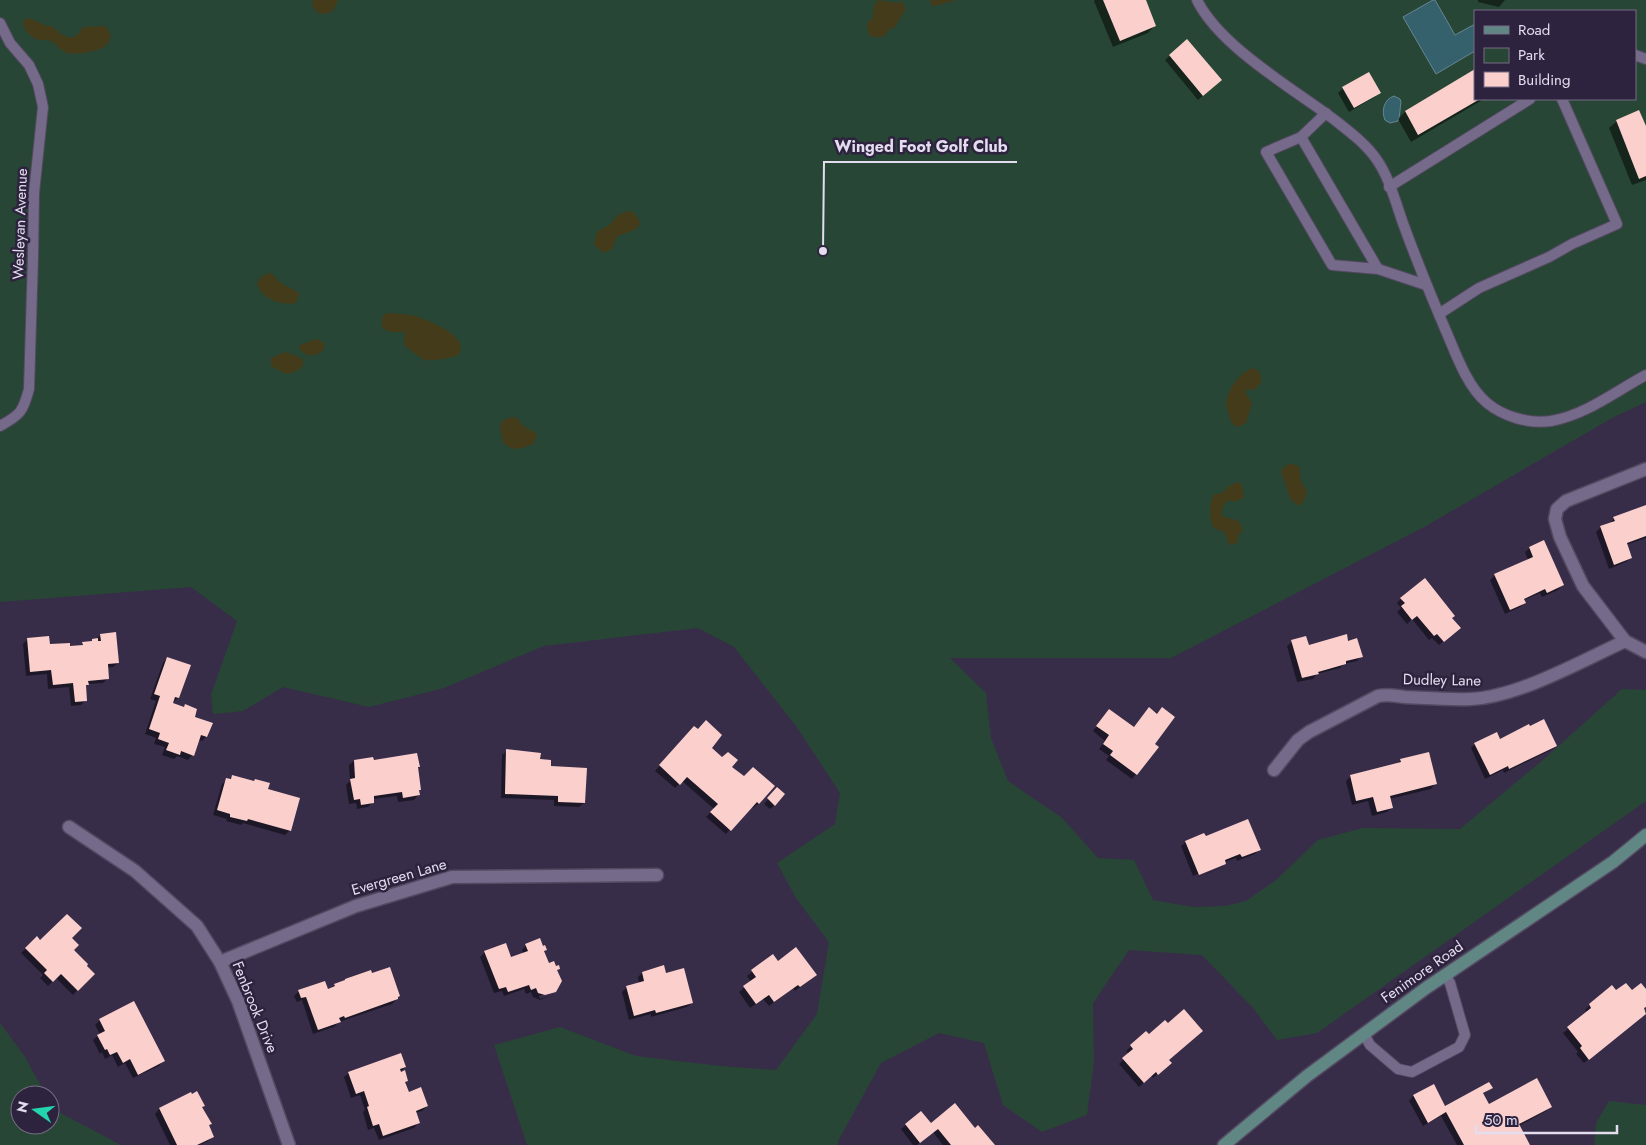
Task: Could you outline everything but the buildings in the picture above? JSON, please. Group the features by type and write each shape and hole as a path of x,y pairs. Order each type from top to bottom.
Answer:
{"street":[{"path":"1646,469 1566,501 1557,509 1555,519 1560,537 1583,586 1625,641 1646,652"},
{"name":"Dudley Lane","path":"1274,770 1298,740 1309,732 1378,696 1387,694 1472,699 1489,696 1541,680 1625,641"},
{"name":"Fenbrook Drive","path":"68,827 135,871 197,926 220,962 238,1001 289,1145"},
{"name":"Fenimore Road","path":"1224,1145 1270,1105 1364,1034 1445,975 1613,862 1646,835"},
{"name":"Evergreen Lane","path":"220,962 356,906 452,877 657,876"}],"lane":[{"path":"1197,0 1208,17 1228,40 1262,68 1353,134 1377,160 1458,361 1486,402 1503,413 1521,419 1551,421 1580,413 1646,375"},
{"name":"Wesleyan Avenue","path":"0,23 10,43 29,65 38,84 43,108 34,193 28,389 19,415 0,426"},
{"path":"1389,187 1528,100"},
{"path":"1439,314 1479,288 1617,224 1562,100"},
{"path":"1326,113 1301,137 1266,152 1332,265 1378,270 1426,285"},
{"path":"1301,137 1378,270"},
{"path":"1364,1034 1370,1045 1398,1070 1412,1072 1459,1047 1465,1035 1450,983 1445,975"}],"green space":[{"path":"0,0 1646,0 1646,402 1612,418 1426,526 1171,658 950,658 986,693 991,738 1008,781 1062,818 1098,858 1134,860 1153,900 1192,907 1225,906 1246,901 1276,880 1318,840 1363,828 1460,829 1544,759 1622,689 1646,690 1646,801 1317,1033 1277,1040 1254,1009 1202,955 1129,950 1093,1003 1094,1062 1087,1115 1042,1132 1003,1105 984,1043 939,1033 881,1063 838,1141 838,1145 527,1145 494,1045 560,1027 636,1056 720,1066 776,1070 817,1014 829,942 796,898 777,863 835,824 840,793 796,726 734,647 698,628 544,646 444,688 369,707 283,687 243,711 213,714 211,695 237,621 191,587 0,602"},
{"path":"0,1023 25,1057 40,1085 10,1085 10,1135 60,1135 60,1113 121,1145 0,1145"},
{"path":"1609,1101 1646,1105 1646,1145 1594,1145 1596,1123"}],"sand":[{"path":"313,0 338,0 333,10 326,14 318,13 312,6"},
{"path":"878,0 897,3 901,1 906,9 894,28 891,28 883,37 873,37 869,35 867,26 868,22 872,19 874,6"},
{"path":"930,0 956,0 932,6"},
{"path":"29,18 47,26 52,26 60,34 67,37 75,36 83,27 106,26 111,36 106,45 97,50 71,54 62,51 51,41 38,40 29,34 24,27 23,21"},
{"path":"630,211 634,212 639,220 640,224 638,227 618,236 609,251 602,252 594,244 597,232 609,225 619,215"},
{"path":"270,273 282,284 299,294 296,303 279,302 268,298 260,290 257,285 258,280"},
{"path":"386,313 416,317 444,328 459,341 461,347 459,354 443,359 424,359 404,345 405,332 390,332 382,328 382,318"},
{"path":"316,339 323,342 324,345 323,351 320,353 307,355 299,349 300,345"},
{"path":"285,352 303,360 303,366 295,372 286,374 271,366 271,358"},
{"path":"1252,368 1259,371 1262,382 1254,390 1248,389 1245,392 1252,403 1246,423 1238,427 1233,424 1229,415 1227,408 1228,394 1240,376"},
{"path":"513,417 517,418 523,426 534,432 537,436 533,444 517,449 503,442 501,425 504,420"},
{"path":"1286,465 1299,466 1301,482 1307,491 1304,501 1299,506 1289,496 1281,471"},
{"path":"1238,482 1242,485 1244,497 1235,502 1227,501 1222,508 1222,515 1238,521 1243,531 1239,534 1237,543 1229,545 1223,532 1215,529 1213,525 1210,507 1214,494 1222,493 1229,486"}],"shaded area":[{"path":"1435,0 1455,35 1474,25 1474,52 1436,74 1403,17"},
{"path":"1394,96 1400,99 1401,102 1400,114 1398,121 1390,123 1385,120 1383,109 1388,100"}],"place":[{"name":"Winged Foot Golf Club","path":"823,251"}]}
